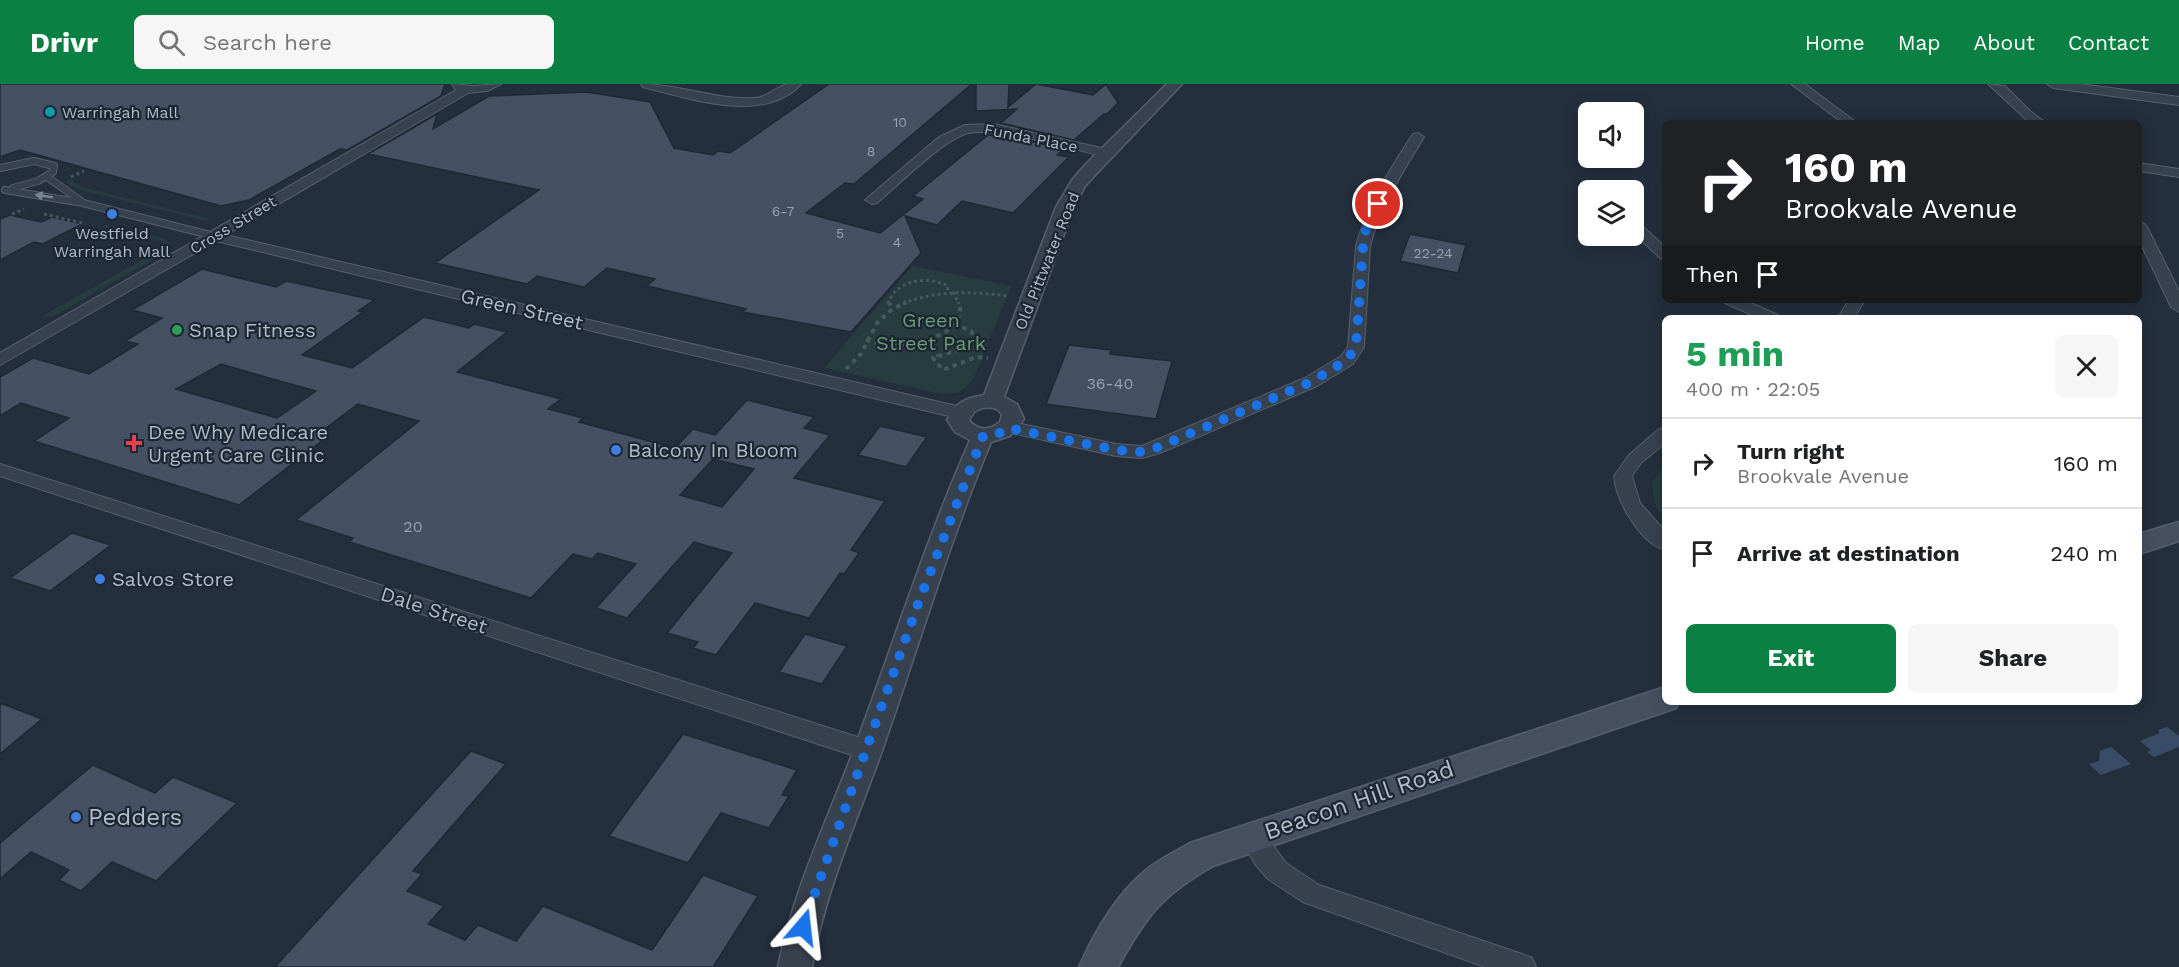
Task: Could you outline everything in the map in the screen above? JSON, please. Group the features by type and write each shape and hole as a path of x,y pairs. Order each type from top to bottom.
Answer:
{"main road":[{"path":"2142,543 2179,531"},
{"name":"Beacon Hill Road","path":"1098,967 1131,911 1152,887 1177,868 1202,854 1662,700"}],"street":[{"name":"Cross Street","path":"0,360 214,236 462,87 484,88 495,84"},
{"path":"647,84 733,102 753,102 766,100 795,84"},
{"name":"Old Pittwater Road","path":"992,401 1065,207 1078,184 1175,84"},
{"path":"1797,84 1847,120"},
{"path":"1994,84 2013,90 2022,113 2035,120"},
{"path":"2053,84 2179,101"},
{"name":"Funda Place","path":"872,200 944,140 965,129 994,128 1106,153"},
{"path":"1008,428 1101,447 1142,452 1174,442 1311,382 1339,366 1353,354 1358,340 1363,246 1366,230 1378,204 1418,138"},
{"path":"2142,167 2179,173"},
{"path":"2142,231 2179,308"},
{"path":"1644,235 1662,252"},
{"name":"Green Street","path":"214,236 961,413"},
{"path":"1738,303 1765,315"},
{"path":"992,401 1004,405 1011,411 1013,419 1008,428 1000,433 983,436 971,434 962,428 958,420 961,413 974,404 992,401"},
{"path":"795,967 809,909 918,604 983,436"},
{"path":"1662,437 1628,467 1623,476 1623,486 1632,509 1662,540"},
{"name":"Dale Street","path":"0,470 867,750"},
{"path":"1252,837 1268,862 1294,885 1312,894 1522,967"}],"lane":[{"path":"0,169 46,160 54,166 53,172 47,177 26,185 2,190"},
{"name":"Green Street","path":"47,177 83,203"},
{"name":"Green Street","path":"2,190 83,203 214,236"}],"path":[{"path":"71,177 84,171"},
{"path":"12,214 25,209"},
{"path":"893,309 889,306 890,297 903,285 937,279 948,286 947,293"},
{"path":"832,384 862,352 866,340 878,321 893,309 910,301 953,292 1031,298"},
{"path":"866,340 895,345 926,340 944,332 961,314 961,306 953,292"},
{"path":"954,324 970,331 974,337 967,347 933,358 943,370 976,357 1007,360"},
{"path":"926,340 938,356"}],"green space":[{"path":"71,179 85,188 210,219 203,220 80,190 65,182"},
{"path":"107,225 164,239 170,243 170,247 158,257 52,317 44,315 163,248 163,241 104,227"},
{"name":"Green Street Park","path":"912,266 1011,286 971,382 961,391 942,394 824,368"},
{"path":"1662,469 1662,513 1659,514 1654,501 1652,482"}],"water":[{"path":"2167,727 2179,736 2179,747 2154,757 2147,752 2151,750 2140,741 2160,733 2158,730"},
{"path":"2111,747 2131,764 2101,775 2089,764 2099,761 2100,751"}],"building":[{"name":"Westfield Warringah Mall","path":"0,84 445,84 441,96 347,150 340,149 249,200 221,206 20,150 0,157"},
{"path":"829,84 972,84 854,184 845,183 806,213 880,233 923,199 913,196 988,135 1017,138 1064,149 1057,155 1069,157 1013,213 962,201 937,225 905,216 921,253 851,332 743,312 746,309 647,286 655,279 607,268 584,287 537,276 527,284 435,263 539,190 368,154 437,114 433,129 489,96 586,92 650,102 674,148 713,155 718,151 730,153"},
{"path":"976,84 1009,84 1008,107 1036,84 1093,95 1106,84 1118,103 1074,140 1001,123 1017,109 976,111"},
{"path":"10,215 41,222 52,217 82,224 43,244 34,242 0,260 0,219"},
{"path":"1410,234 1466,245 1458,273 1400,261"},
{"path":"202,269 276,287 286,281 374,300 358,311 363,312 302,355 352,368 424,317 469,328 474,324 507,332 457,372 561,399 548,409 583,418 579,422 675,448 693,429 715,435 747,400 814,417 804,428 830,435 794,478 885,501 851,550 859,553 844,574 840,573 809,618 755,603 716,655 693,648 698,642 667,633 732,553 694,542 627,618 596,608 636,564 598,553 592,559 573,554 531,598 349,542 353,538 296,520 419,421 358,404 322,431 331,434 239,505 34,441 69,418 21,403 0,416 0,377 33,358 89,374 138,344 125,341 162,318 132,310","holes":["221,364 269,378 316,391 277,418 176,389","713,459 754,469 722,507 680,495"]},
{"path":"1069,345 1111,350 1110,354 1172,361 1156,419 1046,404"},
{"path":"880,426 927,437 906,467 858,455"},
{"path":"72,533 111,545 50,591 10,578"},
{"path":"805,634 847,646 822,684 779,672"},
{"path":"0,703 42,719 0,754"},
{"path":"683,734 797,770 782,795 789,796 769,828 721,813 688,863 609,836"},
{"path":"471,751 506,764 413,871 422,874 407,891 444,906 428,924 465,940 478,925 516,941 543,906 652,950 703,875 758,896 713,967 275,967"},
{"path":"93,765 155,793 173,777 237,803 156,881 112,862 81,891 59,880 69,870 31,852 0,879 0,843"}],"place":[{"name":"Warringah Mall","path":"50,112"},
{"name":"Westfield Warringah Mall","path":"112,214"},
{"name":"Snap Fitness","path":"177,330"},
{"name":"Dee Why Medicare Urgent Care Clinic","path":"134,443"},
{"name":"Balcony In Bloom","path":"616,450"},
{"name":"Salvos Store","path":"100,579"},
{"name":"Pedders","path":"76,817"}],"route":[{"path":"803,927 918,604 974,454 983,436 1000,433 1008,428 1101,447 1142,452 1174,442 1311,382 1339,366 1353,354 1358,340 1363,246 1366,230 1378,204"}]}
